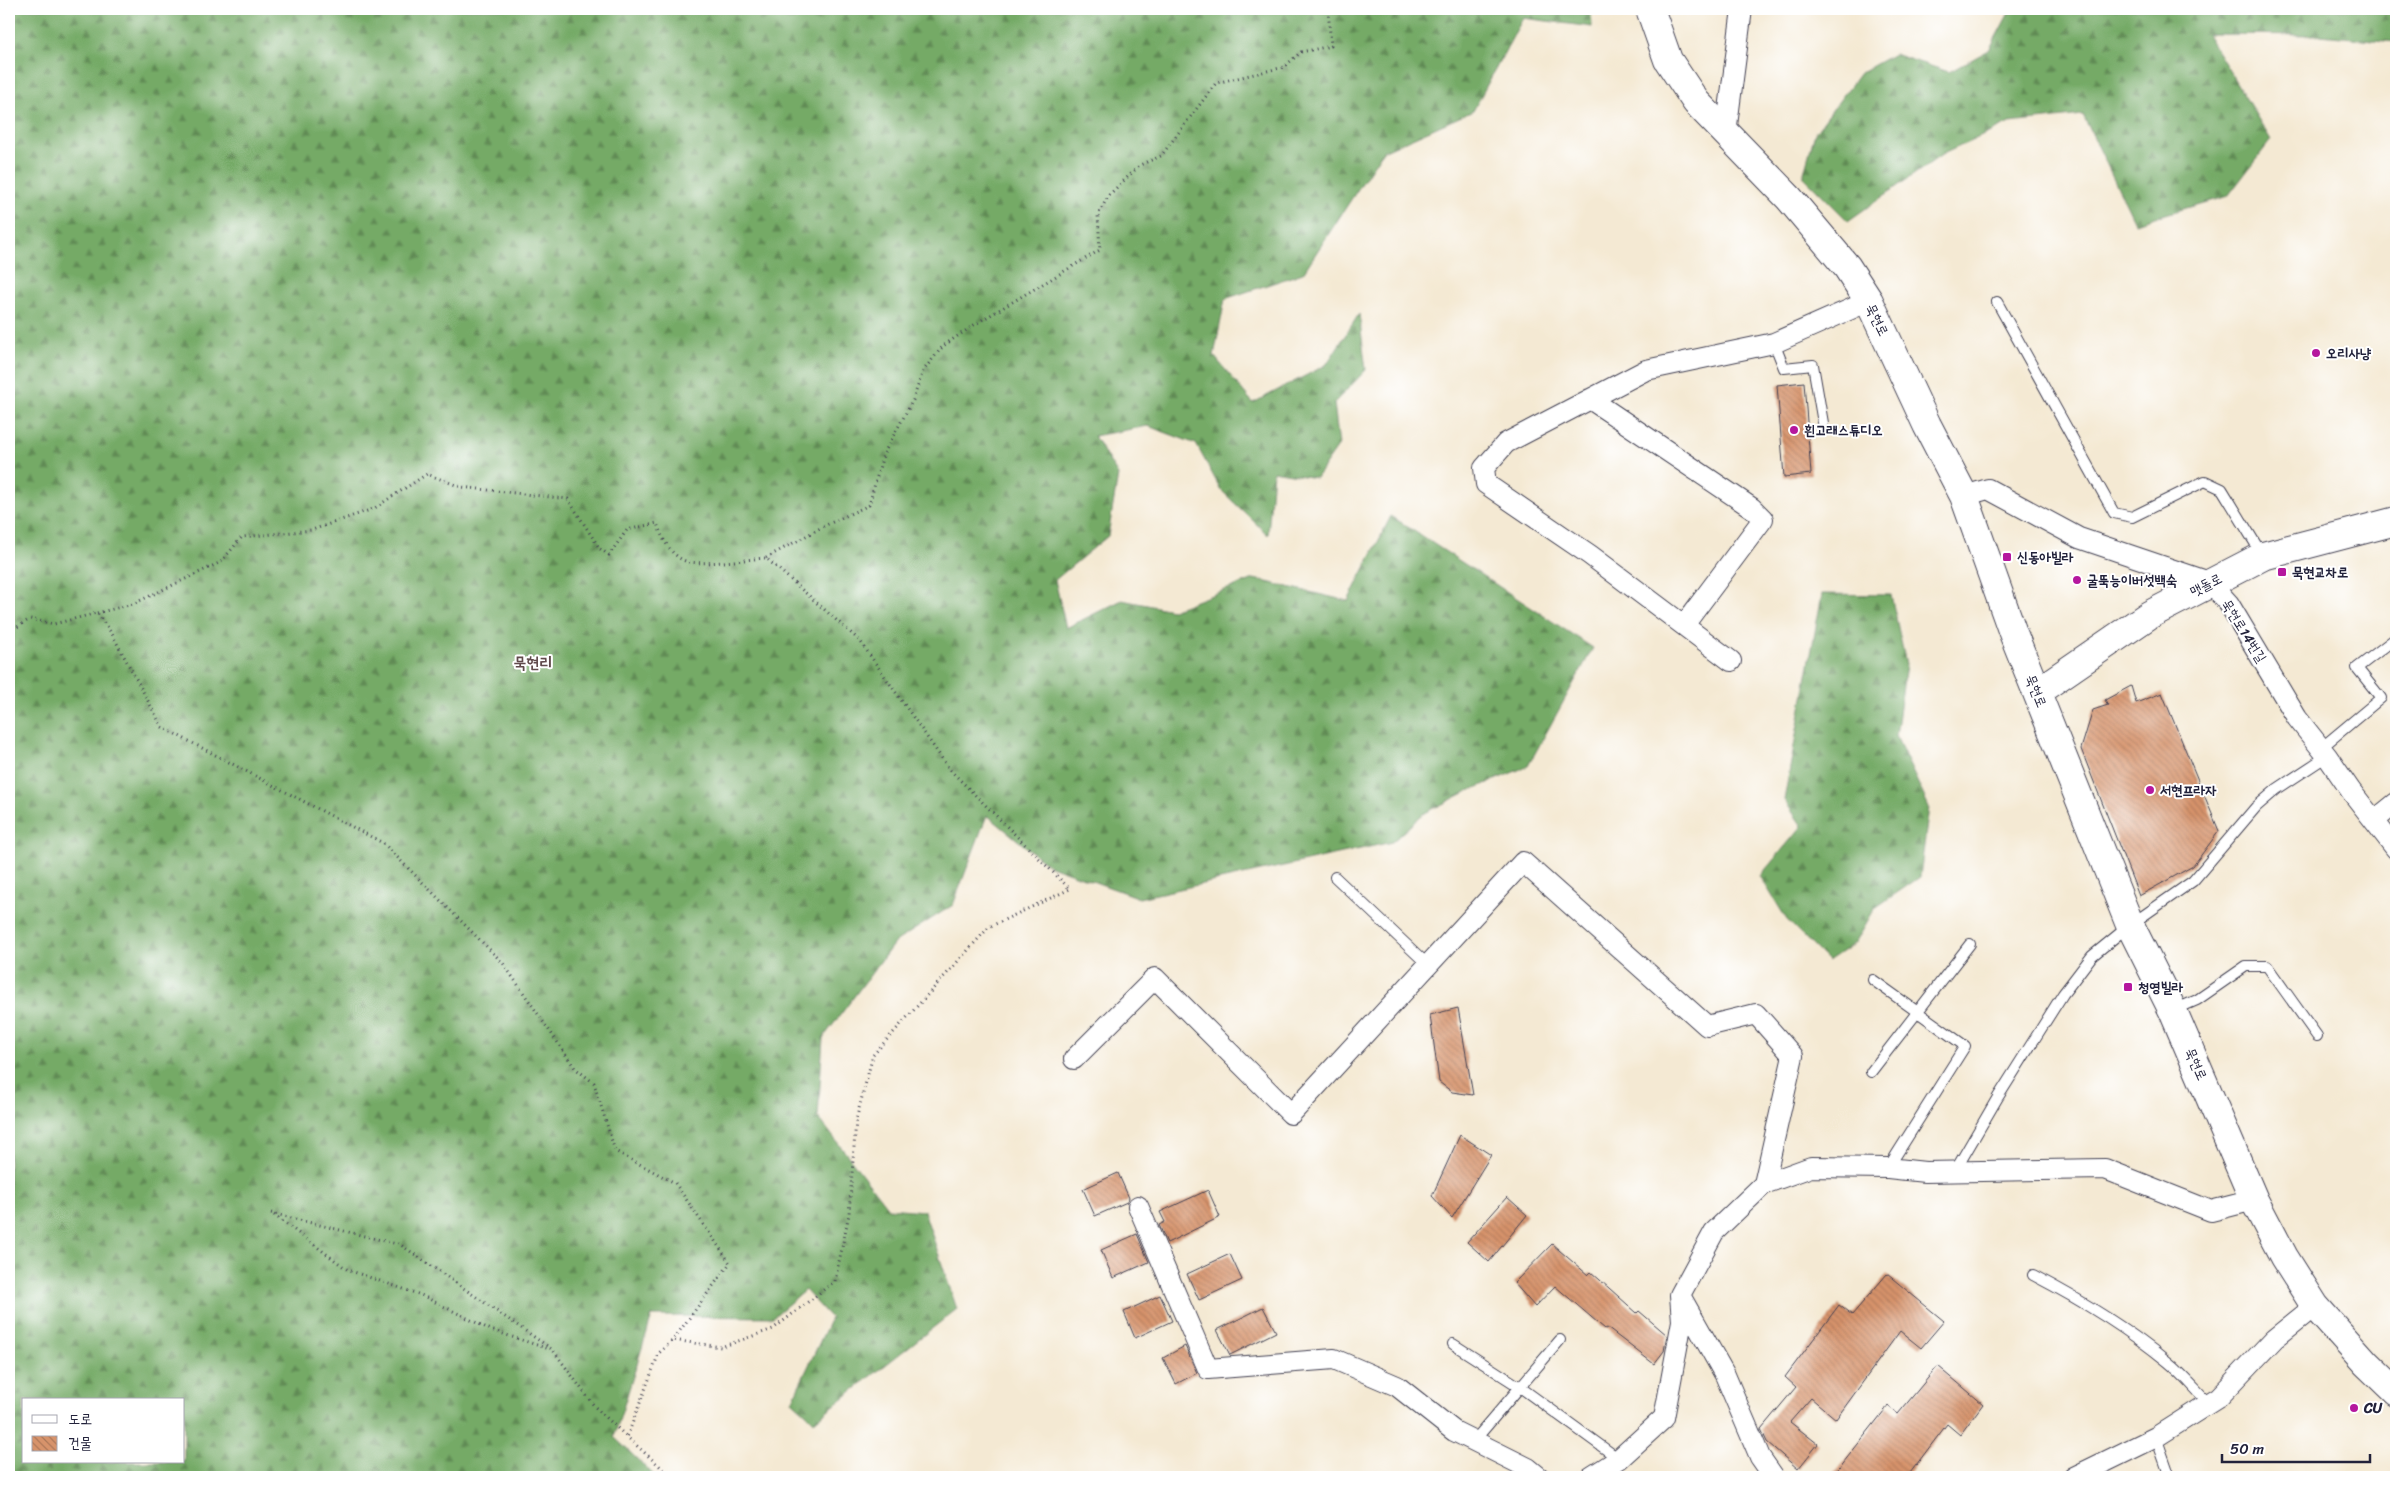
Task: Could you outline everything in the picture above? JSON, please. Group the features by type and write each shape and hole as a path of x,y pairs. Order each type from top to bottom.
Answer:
{"street":[{"name":"묵현로","path":"1650,9 1668,60 1696,102 1795,206 1847,267 1869,301 1927,425 1964,496 2037,692 2130,925 2173,1011 2254,1200 2284,1257 2315,1306 2366,1363 2396,1392"},
{"path":"1726,133 1742,9"},
{"path":"1731,661 1590,555 1486,484 1484,468 1506,443 1646,370 1774,343 1869,301"},
{"path":"1590,399 1752,508 1763,519 1684,625"},
{"name":"묵현로14번길","path":"1964,496 1988,489 2079,538 2209,582 2229,604 2297,718 2396,848"},
{"name":"맷돌로","path":"2037,692 2149,615 2209,582 2263,556 2396,521"},
{"path":"2375,820 2396,803"},
{"path":"1074,1059 1156,978 1291,1114 1523,862 1707,1026 1756,1014 1793,1056 1764,1184"},
{"path":"1591,1477 1618,1459 1664,1418 1682,1321 1680,1295 1714,1232 1764,1184 1811,1167 1888,1168 1925,1172 2105,1169 2211,1211 2254,1200"},
{"path":"1138,1206 1208,1369 1334,1359 1398,1386 1454,1431 1528,1468 1539,1477"},
{"path":"1680,1295 1725,1375 1760,1456 1774,1477"},
{"path":"2074,1477 2156,1437 2219,1397 2274,1339 2315,1306"}],"lane":[{"path":"1997,302 2114,513 2132,518 2205,481 2222,489 2263,556"},
{"path":"1774,343 1784,368 1813,365 1823,423"},
{"path":"1955,1172 1998,1097 2063,994 2092,956 2130,925 2194,881 2256,807 2324,752 2381,698 2357,668 2396,638"},
{"path":"1335,877 1428,965"},
{"path":"1871,1072 1970,944"},
{"path":"2173,1011 2197,1000 2246,966 2267,966 2316,1036"},
{"path":"1873,980 1965,1046 1888,1168"},
{"path":"2033,1275 2080,1299 2122,1328 2170,1363 2209,1403"},
{"path":"1474,1441 1560,1340"},
{"path":"1453,1344 1520,1387 1618,1459"},
{"path":"2156,1437 2170,1477"}],"path":[{"path":"9,632 30,619 54,624 133,604 221,562 242,537 312,530 372,509 427,474 461,487 568,499 600,549 609,555 627,530 657,522 662,539 683,560 699,563 766,558 824,526 869,505 883,455 913,400 923,371 943,346 977,323 1100,250 1098,215 1109,195 1140,165 1161,156 1216,84 1284,67 1301,52 1331,46 1328,9"},
{"path":"673,1340 721,1347 773,1329 835,1281 849,1214 856,1120 873,1056 989,928 1070,889 950,770 860,641 766,558"},
{"path":"97,613 112,634 162,727 383,843 503,963 575,1068 594,1083 615,1151 675,1183 730,1263 673,1340 660,1353 627,1437"},
{"path":"553,1350 491,1330 421,1295 348,1270 271,1213 401,1245 553,1350 595,1407 672,1477"}],"green space":[{"path":"9,9 1591,9 1592,27 1523,18 1473,111 1383,151 1303,273 1225,299 1214,356 1253,403 1326,365 1359,314 1366,370 1334,403 1339,445 1316,478 1273,471 1268,535 1221,490 1196,444 1148,426 1094,436 1118,475 1108,536 1055,580 1066,628 1122,600 1172,610 1254,579 1348,601 1391,516 1593,648 1528,766 1466,792 1423,814 1392,842 1139,898 1048,865 987,815 953,905 895,942 823,1038 818,1117 888,1208 924,1211 957,1309 814,1421 792,1401 831,1318 805,1290 773,1317 652,1316 614,1437 656,1477 9,1477"},
{"path":"2011,9 2396,9 2396,42 2320,35 2207,34 2271,140 2228,196 2135,223 2083,115 2010,123 1943,154 1848,221 1803,176 1815,133 1860,73 1894,54 1949,72 1989,50"},
{"path":"1822,594 1891,595 1906,664 1896,736 1929,807 1920,877 1875,908 1855,943 1828,961 1787,920 1760,876 1802,826 1784,800"}],"building":[{"name":"흰고래스튜디오","path":"1804,382 1811,474 1784,477 1777,385"},
{"name":"서현프라자","path":"2131,686 2136,703 2162,693 2219,831 2193,866 2139,896 2081,749 2093,710 2108,705 2105,700"},
{"path":"1458,1008 1473,1095 1452,1092 1439,1082 1430,1015"},
{"path":"1460,1135 1491,1155 1452,1218 1432,1196"},
{"path":"1118,1173 1129,1198 1127,1202 1095,1216 1083,1189"},
{"path":"1208,1190 1220,1217 1167,1243 1159,1225 1165,1222 1160,1212"},
{"path":"1507,1197 1527,1215 1489,1262 1467,1242"},
{"path":"1137,1234 1149,1262 1113,1278 1101,1250"},
{"path":"1552,1244 1588,1275 1591,1272 1637,1313 1639,1311 1667,1335 1664,1351 1654,1364 1607,1328 1605,1329 1555,1286 1535,1307 1514,1283"},
{"path":"1230,1254 1242,1280 1199,1300 1187,1274"},
{"path":"1887,1274 1944,1321 1921,1348 1900,1331 1836,1419 1811,1398 1790,1422 1818,1444 1798,1469 1767,1442 1761,1429 1796,1387 1785,1377 1839,1305 1852,1315"},
{"path":"1160,1295 1172,1321 1135,1338 1124,1312"},
{"path":"1263,1307 1276,1332 1230,1355 1217,1330"},
{"path":"1185,1346 1197,1373 1176,1384 1163,1358"},
{"path":"1938,1366 1983,1404 1960,1435 1947,1424 1907,1477 1832,1477 1888,1406 1898,1414"}],"place":[{"name":"오리사냥","path":"2316,353"},
{"name":"흰고래스튜디오","path":"1794,430"},
{"name":"신동아빌라","path":"2007,557"},
{"name":"묵현교차로","path":"2282,572"},
{"name":"굴뚝능이버섯백숙","path":"2077,580"},
{"name":"서현프라자","path":"2150,790"},
{"name":"청영빌라","path":"2128,987"},
{"name":"CU","path":"2354,1408"}],"district":[{"name":"묵현리","path":"533,662"}]}
